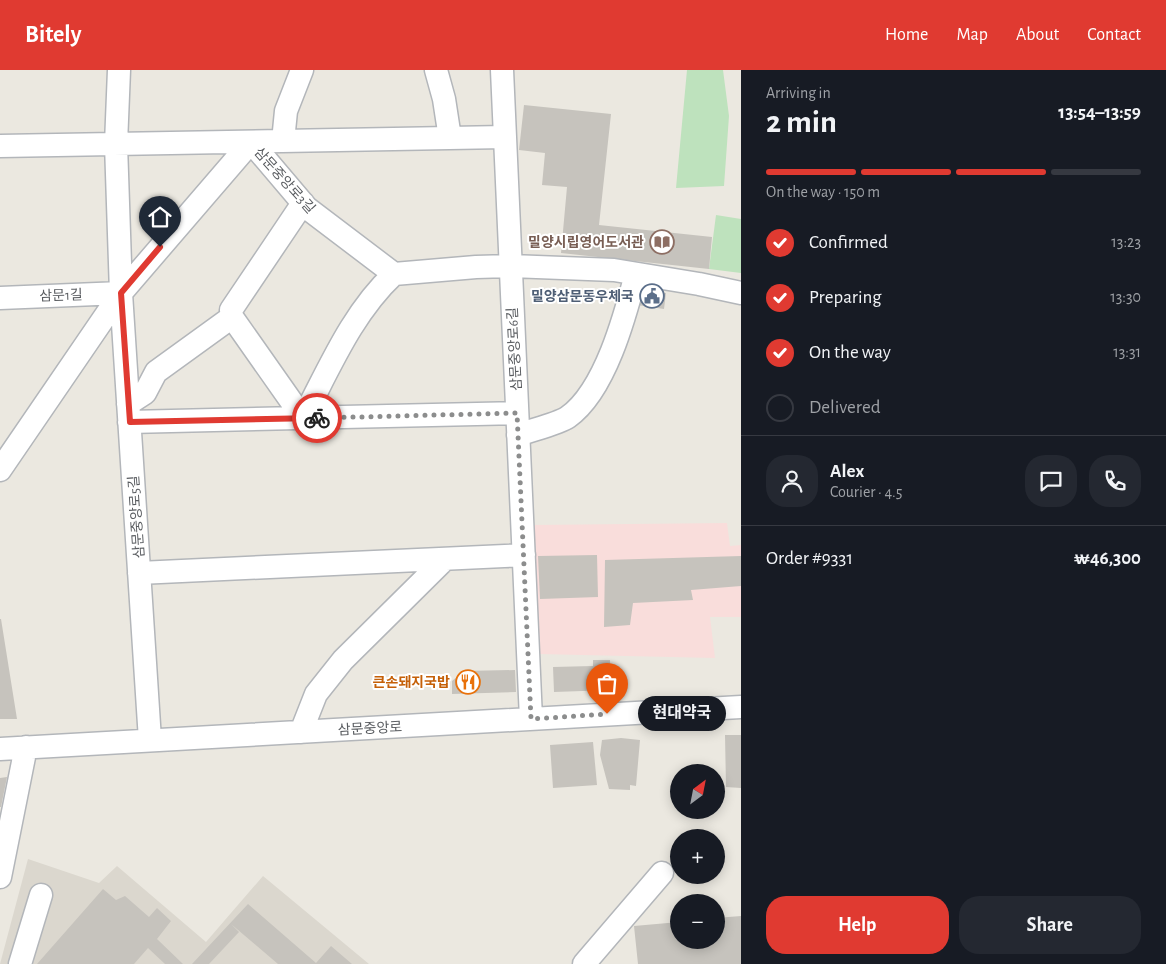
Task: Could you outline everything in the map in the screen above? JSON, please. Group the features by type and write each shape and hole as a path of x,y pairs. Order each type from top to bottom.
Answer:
{"street":[{"name":"삼문중앙로5길","path":"119,70 116,144 121,293 150,740"},
{"path":"282,141 286,111 302,70"},
{"path":"436,70 444,99 450,138"},
{"name":"삼문중앙로6길","path":"502,70 531,719"},
{"path":"0,146 505,137"},
{"name":"삼문중앙로3길","path":"0,470 121,293 251,142 308,208 394,274"},
{"path":"303,203 231,310 232,317 303,418"},
{"path":"303,418 356,320 379,288 394,274 511,266 614,270 741,293"},
{"path":"518,435 567,418 584,403 610,357 636,274"},
{"name":"삼문1길","path":"0,298 121,293"},
{"path":"129,413 145,393 156,372 232,317"},
{"path":"129,413 303,418 517,413"},
{"path":"139,573 524,555"},
{"path":"300,732 316,694 342,660 445,559"},
{"name":"삼문중앙로","path":"0,749 741,707"},
{"path":"0,877 26,747"},
{"path":"584,964 662,873"},
{"path":"20,964 41,894"}],"shaded area":[{"path":"727,523 730,546 741,545 741,617 710,617 715,658 538,654 533,525"},
{"path":"28,859 99,883 117,866 206,942 263,876 369,964 0,964"}],"green space":[{"path":"687,70 723,70 729,116 724,186 676,188"},
{"path":"716,215 741,219 741,273 709,269"}],"building":[{"path":"524,105 611,114 599,225 712,237 709,269 561,253 567,187 542,185 545,153 519,150"},
{"path":"639,289 666,293 664,309 637,305"},
{"path":"597,555 598,597 540,599 538,556"},
{"path":"741,556 741,586 691,590 693,600 633,603 630,625 604,627 605,560"},
{"path":"1,619 17,719 0,719"},
{"path":"593,660 610,660 611,690 554,692 553,667 593,666"},
{"path":"515,670 516,692 452,694 452,681 464,671"},
{"path":"725,735 741,735 741,788 726,787"},
{"path":"621,738 640,740 636,786 630,785 630,790 609,789 600,755 602,740"},
{"path":"593,742 597,785 553,788 550,745"},
{"path":"7,777 1,807 0,807 0,778"},
{"path":"103,889 116,900 125,896 149,917 157,908 171,921 157,939 183,964 165,964 148,948 134,964 37,964"},
{"path":"248,904 316,963 331,946 352,964 278,964 231,924 239,932 209,964 192,964"},
{"path":"741,916 741,964 638,964 634,926 670,923 670,949 725,949 725,917"}],"way so far":[{"path":"317,418 517,413 531,719 607,714"}],"place":[{"name":"밀양시립영어도서관","path":"662,242"},
{"name":"밀양삼문동우체국","path":"652,296"},
{"name":"큰손돼지국밥","path":"468,682"},
{"name":"현대약국","path":"607,714"}],"route":[{"path":"160,247 121,293 130,422 317,418"}]}
